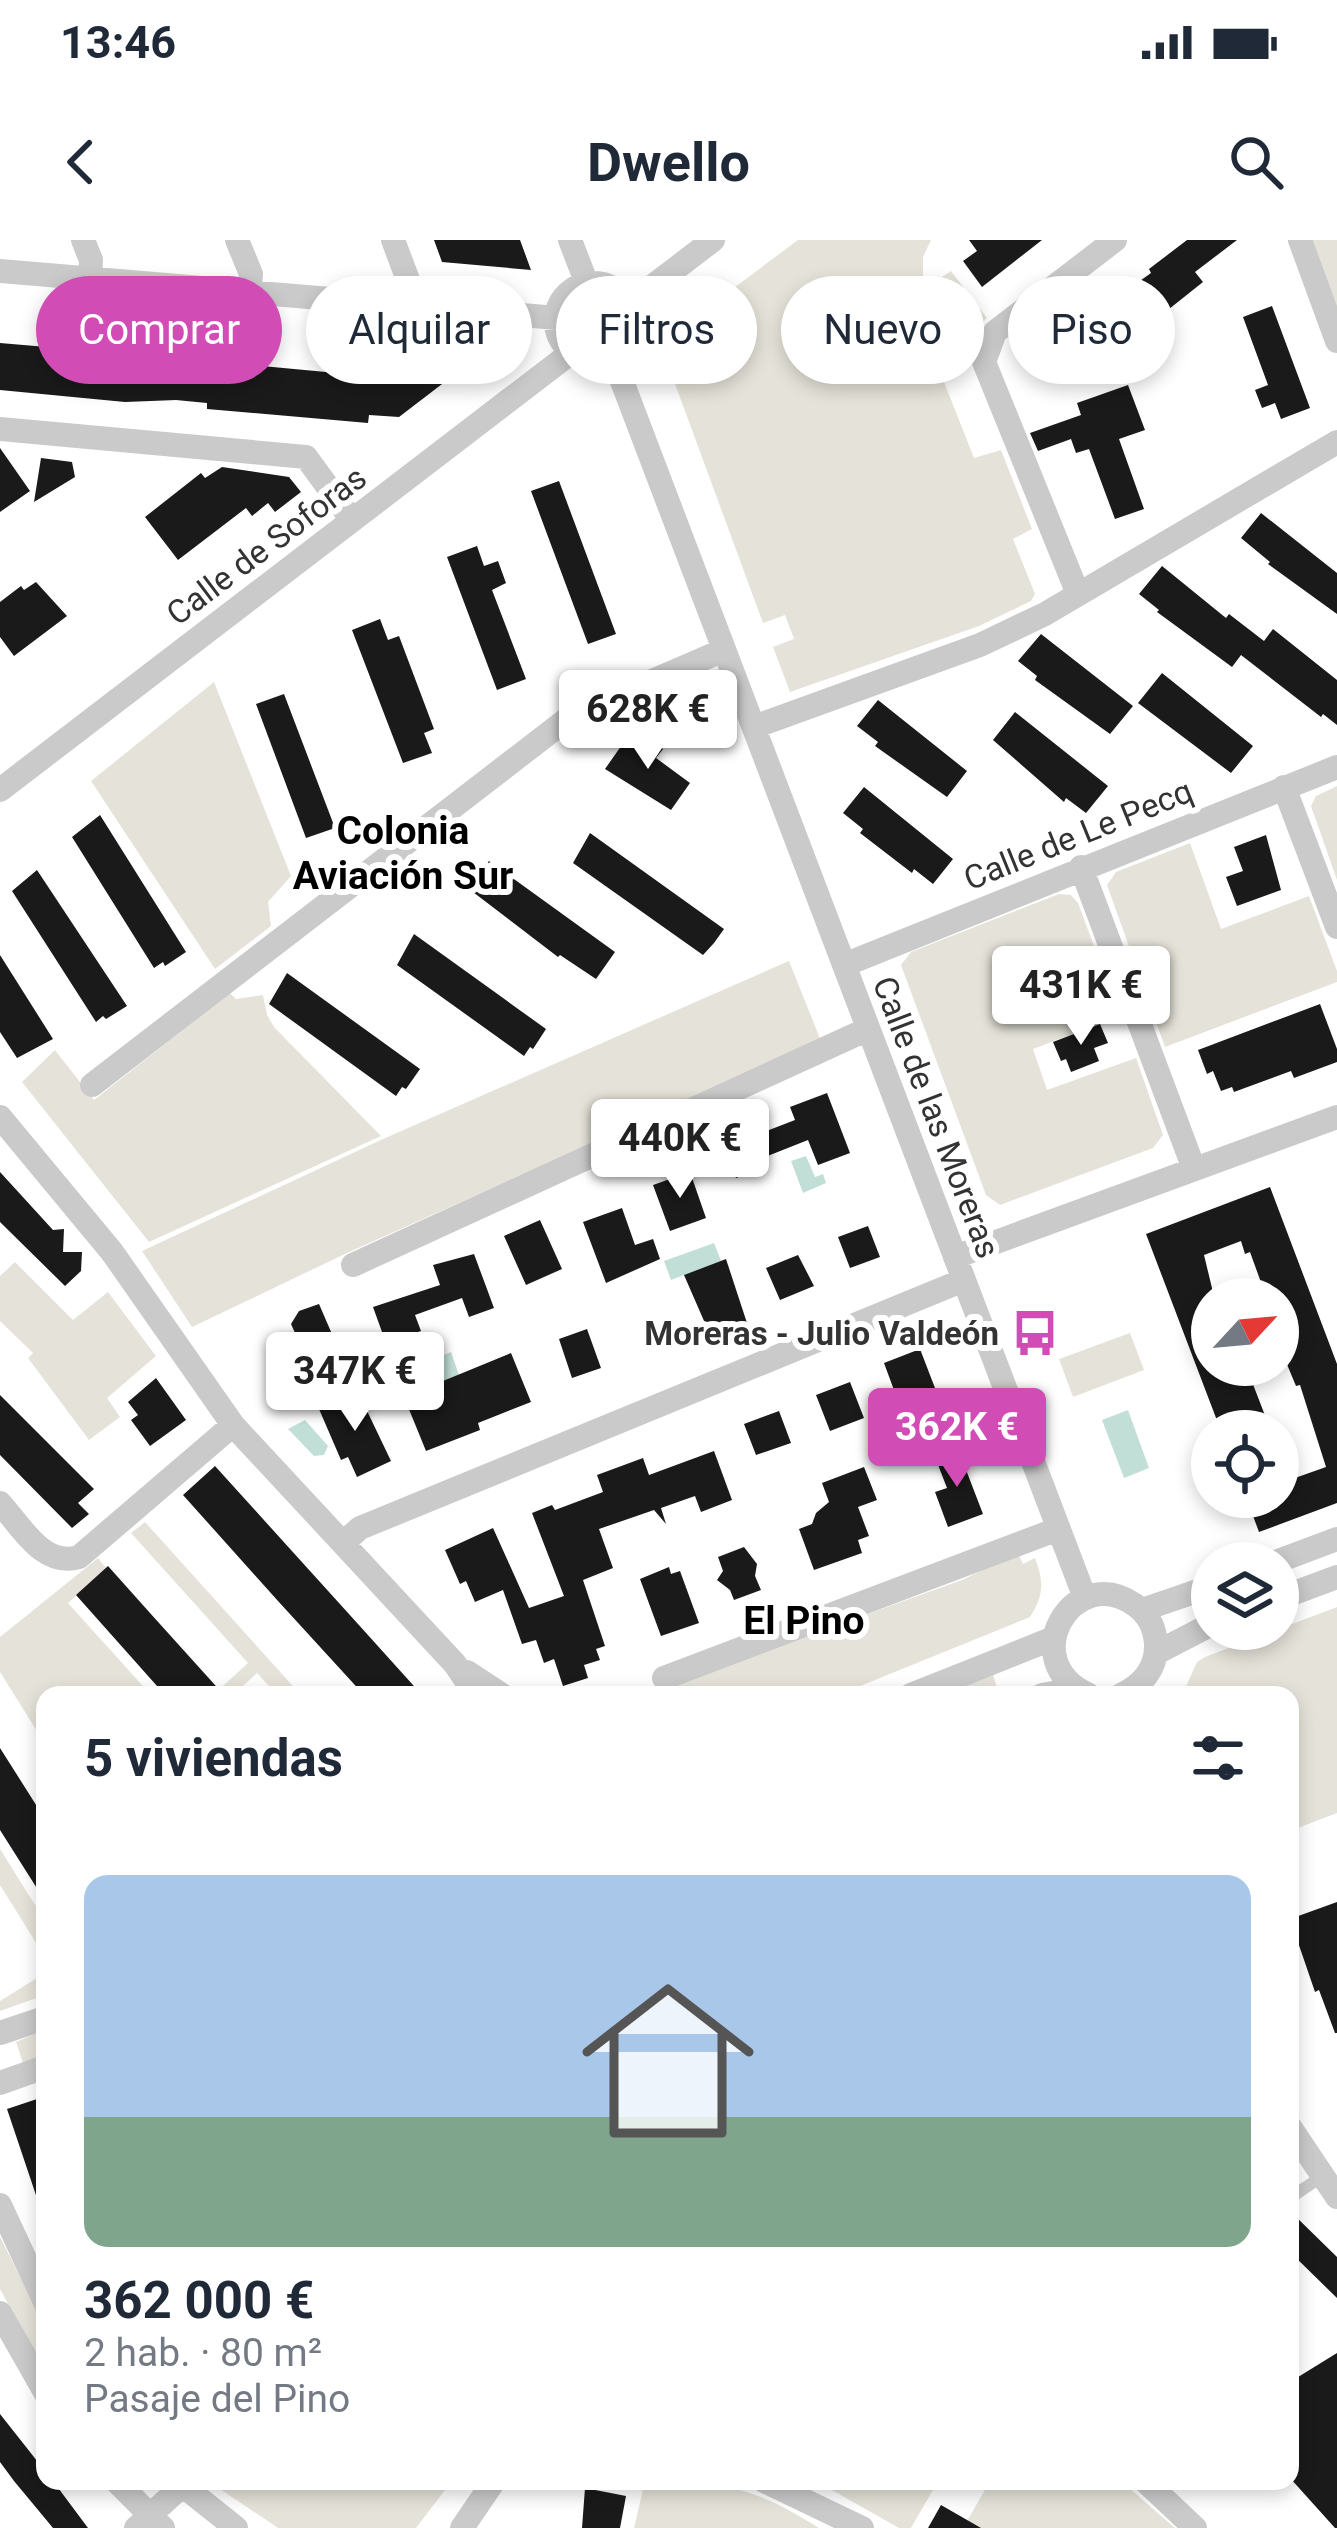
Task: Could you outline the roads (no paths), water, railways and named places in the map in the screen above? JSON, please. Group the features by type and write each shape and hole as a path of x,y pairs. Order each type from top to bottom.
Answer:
{"street":[{"path":"83,240 91,260 90,276"},
{"path":"237,240 250,276"},
{"path":"393,240 406,276"},
{"path":"571,240 584,276"},
{"path":"665,276 712,240"},
{"path":"1078,594 984,362 995,332 1115,240"},
{"path":"1300,240 1337,341"},
{"path":"0,271 50,276"},
{"path":"532,316 556,318"},
{"name":"Calle de Soforas","path":"4,778 556,364"},
{"name":"Calle de las Moreras","path":"623,384 1085,1598"},
{"path":"0,429 306,457 352,520"},
{"path":"754,728 980,645 1078,594 1337,442"},
{"path":"92,1085 571,716 724,650"},
{"name":"Calle de Le Pecq","path":"844,964 1337,767"},
{"path":"1284,788 1337,927"},
{"path":"1082,866 1194,1169"},
{"path":"352,1265 868,1029"},
{"path":"343,1544 360,1528 959,1268 1194,1169 1337,1117"},
{"path":"1,1120 112,1252 233,1425 455,1664 470,1686"},
{"path":"0,1503 44,1553 58,1560 79,1557 233,1425"},
{"path":"664,1678 1058,1529"},
{"path":"1299,1553 1337,1539"},
{"path":"1299,1592 1337,1577"},
{"path":"1142,1610 1191,1593"},
{"path":"1076,1686 1057,1666 1054,1638 1070,1608 1085,1598 1115,1595 1142,1610 1154,1630 1156,1653 1144,1680 1135,1686"},
{"path":"1156,1653 1191,1635"},
{"path":"934,1686 1054,1638"},
{"path":"455,1664 488,1686"},
{"path":"0,2033 36,2021"},
{"path":"0,2083 36,2070"},
{"path":"1299,2141 1329,2187"},
{"path":"0,2205 36,2286"},
{"path":"0,2313 36,2376"},
{"path":"123,2490 149,2524 174,2490"},
{"path":"187,2490 236,2528"},
{"path":"470,2523 489,2490"},
{"path":"783,2490 862,2528"},
{"path":"1155,2490 1196,2528"}],"lane":[{"path":"1299,2195 1329,2187"}],"place":[{"name":"Moreras - Julio Valdeón","path":"1035,1333"}],"district":[{"name":"Colonia Aviación Sur","path":"403,852"},
{"name":"El Pino","path":"804,1620"}]}
